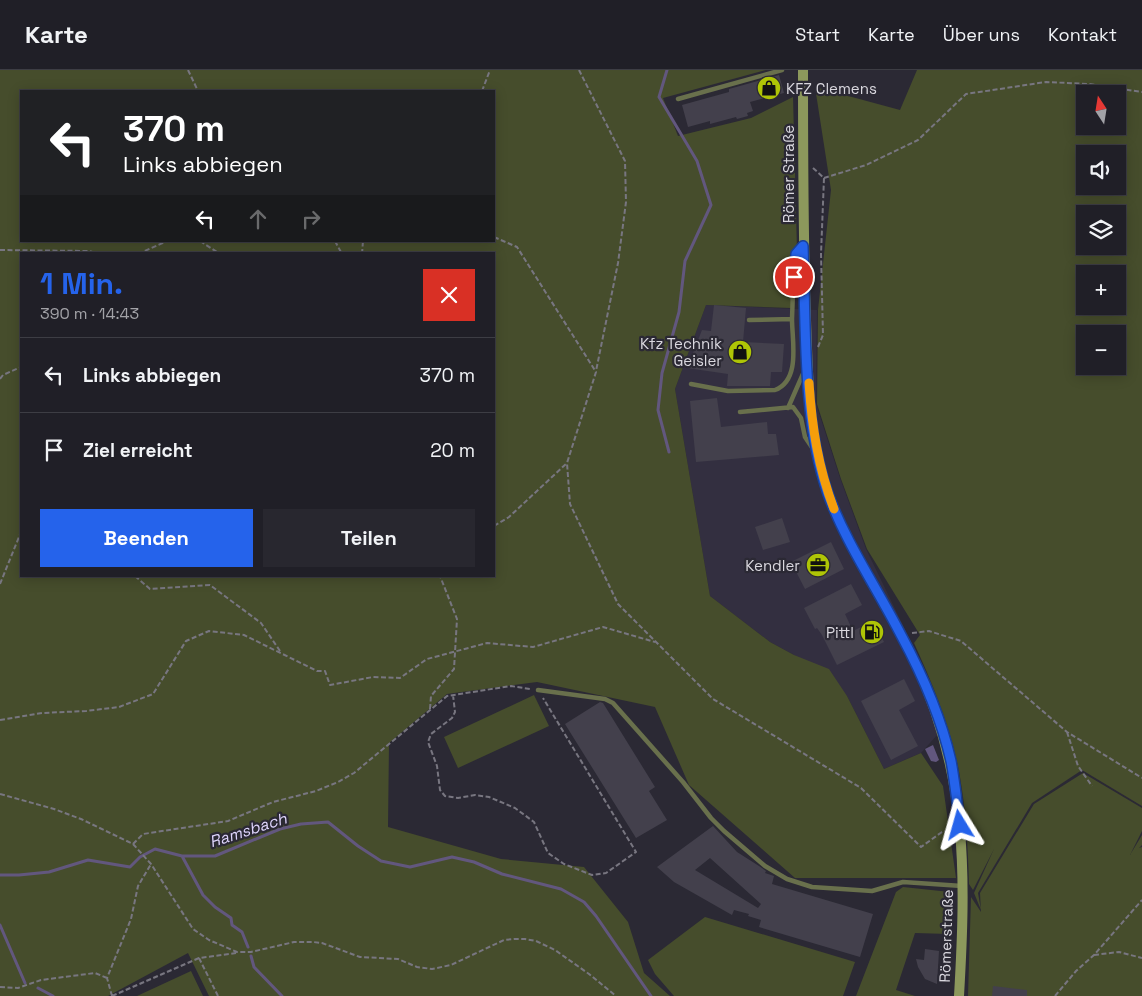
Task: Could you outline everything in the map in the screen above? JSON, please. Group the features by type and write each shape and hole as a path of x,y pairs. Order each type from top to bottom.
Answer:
{"main road":[{"name":"Römer Straße","path":"803,70 803,246 807,360 811,416 817,454 836,512 854,549 901,634 924,682 941,727 954,780 960,828 963,881"},
{"name":"Römerstraße","path":"958,996 963,881"}],"lane":[{"path":"678,99 782,70"},
{"path":"691,384 728,391 775,390 781,388 789,380 792,367 794,262 796,254 803,246"},
{"path":"749,320 792,319"},
{"path":"788,408 807,360"},
{"path":"740,412 793,407 801,418 805,437 817,454"},
{"path":"538,690 605,699 613,703 683,782 711,818 765,866 787,879 812,887 872,891 889,887 899,882 963,881"}],"path":[{"path":"188,70 198,90"},
{"path":"482,90 490,70"},
{"path":"579,70 625,161 626,202 618,263 596,372 567,463 570,504 618,604 713,699 861,788 921,847 942,832 960,828"},
{"path":"824,178 866,165 918,140 966,94 1046,82 1089,84 1142,92"},
{"path":"803,158 824,178 820,254 822,335 820,346 807,360"},
{"path":"495,237 517,247 596,372"},
{"path":"142,252 165,242"},
{"path":"202,242 217,252"},
{"path":"0,250 92,252"},
{"path":"0,379 3,375 20,367"},
{"path":"495,525 509,517 567,463"},
{"path":"0,584 20,535"},
{"path":"136,577 150,589 210,585 261,623 281,653"},
{"path":"430,709 431,696 454,669 457,619 440,577"},
{"path":"0,720 42,713 120,707 154,694 186,640 210,631 244,635 317,671 325,671 330,685 373,677 400,678 427,659 487,642 533,647 603,627 656,642"},
{"path":"901,634 929,631 961,641 1067,732 1142,778"},
{"path":"133,844 143,834 228,821 273,802 316,791 338,782 354,773 447,696 453,694 510,686 538,690 636,852 606,873 592,875 564,864 548,853 534,822 515,808 482,796 475,795 458,798 445,796 440,790 437,766 428,742 431,734 452,718 455,712 453,694"},
{"path":"1067,732 1078,766 1092,786"},
{"path":"0,794 72,815 133,844 147,858 193,929 209,940 238,952"},
{"path":"151,864 138,886 131,919 107,978 112,996 199,958 251,952 294,942 322,943 360,958 398,960 432,969 451,965 504,940 514,938 536,941 555,950 616,996"},
{"path":"1055,996 1142,900"},
{"path":"1094,955 1119,952 1142,958"},
{"path":"199,958 218,996"},
{"path":"0,987 18,988 41,980 96,973 107,978"}],"shaded area":[{"path":"706,305 817,310 816,404 866,549 932,685 946,725 921,753 884,769 847,696 794,655 770,642 710,596 675,389"},
{"path":"933,745 939,760 936,762 931,761 925,749"}],"green space":[{"path":"0,70 766,70 663,98 678,136 751,118 793,97 798,289 791,308 706,305 675,389 710,596 770,642 794,655 829,669 847,696 884,769 921,753 943,786 956,878 795,878 689,785 655,707 537,682 447,694 389,743 388,827 501,859 584,867 628,922 644,973 670,996 209,996 188,953 108,996 0,996"},
{"path":"917,70 1142,70 1142,806 1082,770 1032,803 978,893 981,910 974,893 994,849 973,890 969,884 965,817 957,759 941,708 914,643 920,635 867,549 841,479 817,404 818,310 831,190 815,87 900,110"},
{"path":"534,695 549,726 458,768 444,737"},
{"path":"1083,773 1142,808 1142,831 1130,855 1142,835 1142,845 1139,848 1142,847 1142,996 968,996 971,897 981,912 980,893 1034,804"},
{"path":"903,887 950,892 949,934 915,933 896,990 915,996 856,996 896,892"},
{"path":"705,917 855,962 843,996 674,996 655,974 648,960"},
{"path":"191,971 203,996 137,996"}],"building":[{"path":"779,75 784,93 750,102 753,111 747,113 748,116 710,124 710,121 688,127 682,105"},
{"path":"714,305 746,308 743,342 784,344 782,372 771,372 770,386 727,386 728,374 687,368 702,330 711,331"},
{"path":"717,398 721,427 767,422 768,434 776,434 779,455 696,462 690,401"},
{"path":"782,518 790,542 763,550 755,527"},
{"name":"Kendler","path":"831,542 844,569 805,589 791,562"},
{"path":"851,584 862,605 845,614 853,631 873,621 884,642 837,665 822,635 817,628 815,629 804,608"},
{"path":"904,679 915,701 899,710 918,746 891,760 861,701"},
{"path":"600,702 603,703 655,787 649,791 667,820 636,838 565,724"},
{"path":"713,826 737,852 766,871 765,873 774,876 772,884 873,914 860,957 759,927 761,920 734,910 732,915 674,882 657,867","holes":["710,858 761,904 758,908 695,870"]},
{"path":"925,949 939,951 937,984 925,979 918,967 916,959 924,960"},
{"path":"993,986 1027,990 1027,996 992,996"}],"waterway":[{"path":"667,70 659,97 697,161 711,205 685,261 679,312 662,373 658,410 669,452"},
{"name":"Ramsbach","path":"0,875 49,872 88,860 130,867 140,857 155,849 182,856 215,856 280,829 301,824 328,822 358,846 381,861 410,867 452,857 474,862 502,874 561,889 584,902 596,916 651,996"},
{"path":"182,856 203,895 215,907 231,918 232,925 242,932 248,947"},
{"path":"0,925 25,983"},
{"path":"251,956 254,967 282,996"},
{"path":"38,988 53,996"}],"slow traffic":[{"path":"809,383 812,429 822,474 834,509"}],"place":[{"name":"KFZ Clemens","path":"769,88"},
{"name":"Kfz Technik Geisler","path":"740,352"},
{"name":"Kendler","path":"818,565"},
{"name":"Pittl","path":"872,632"}],"route":[{"path":"794,277 796,254 803,246 808,380 812,429 822,474 836,512 915,661 929,694 950,759 960,825"}]}
